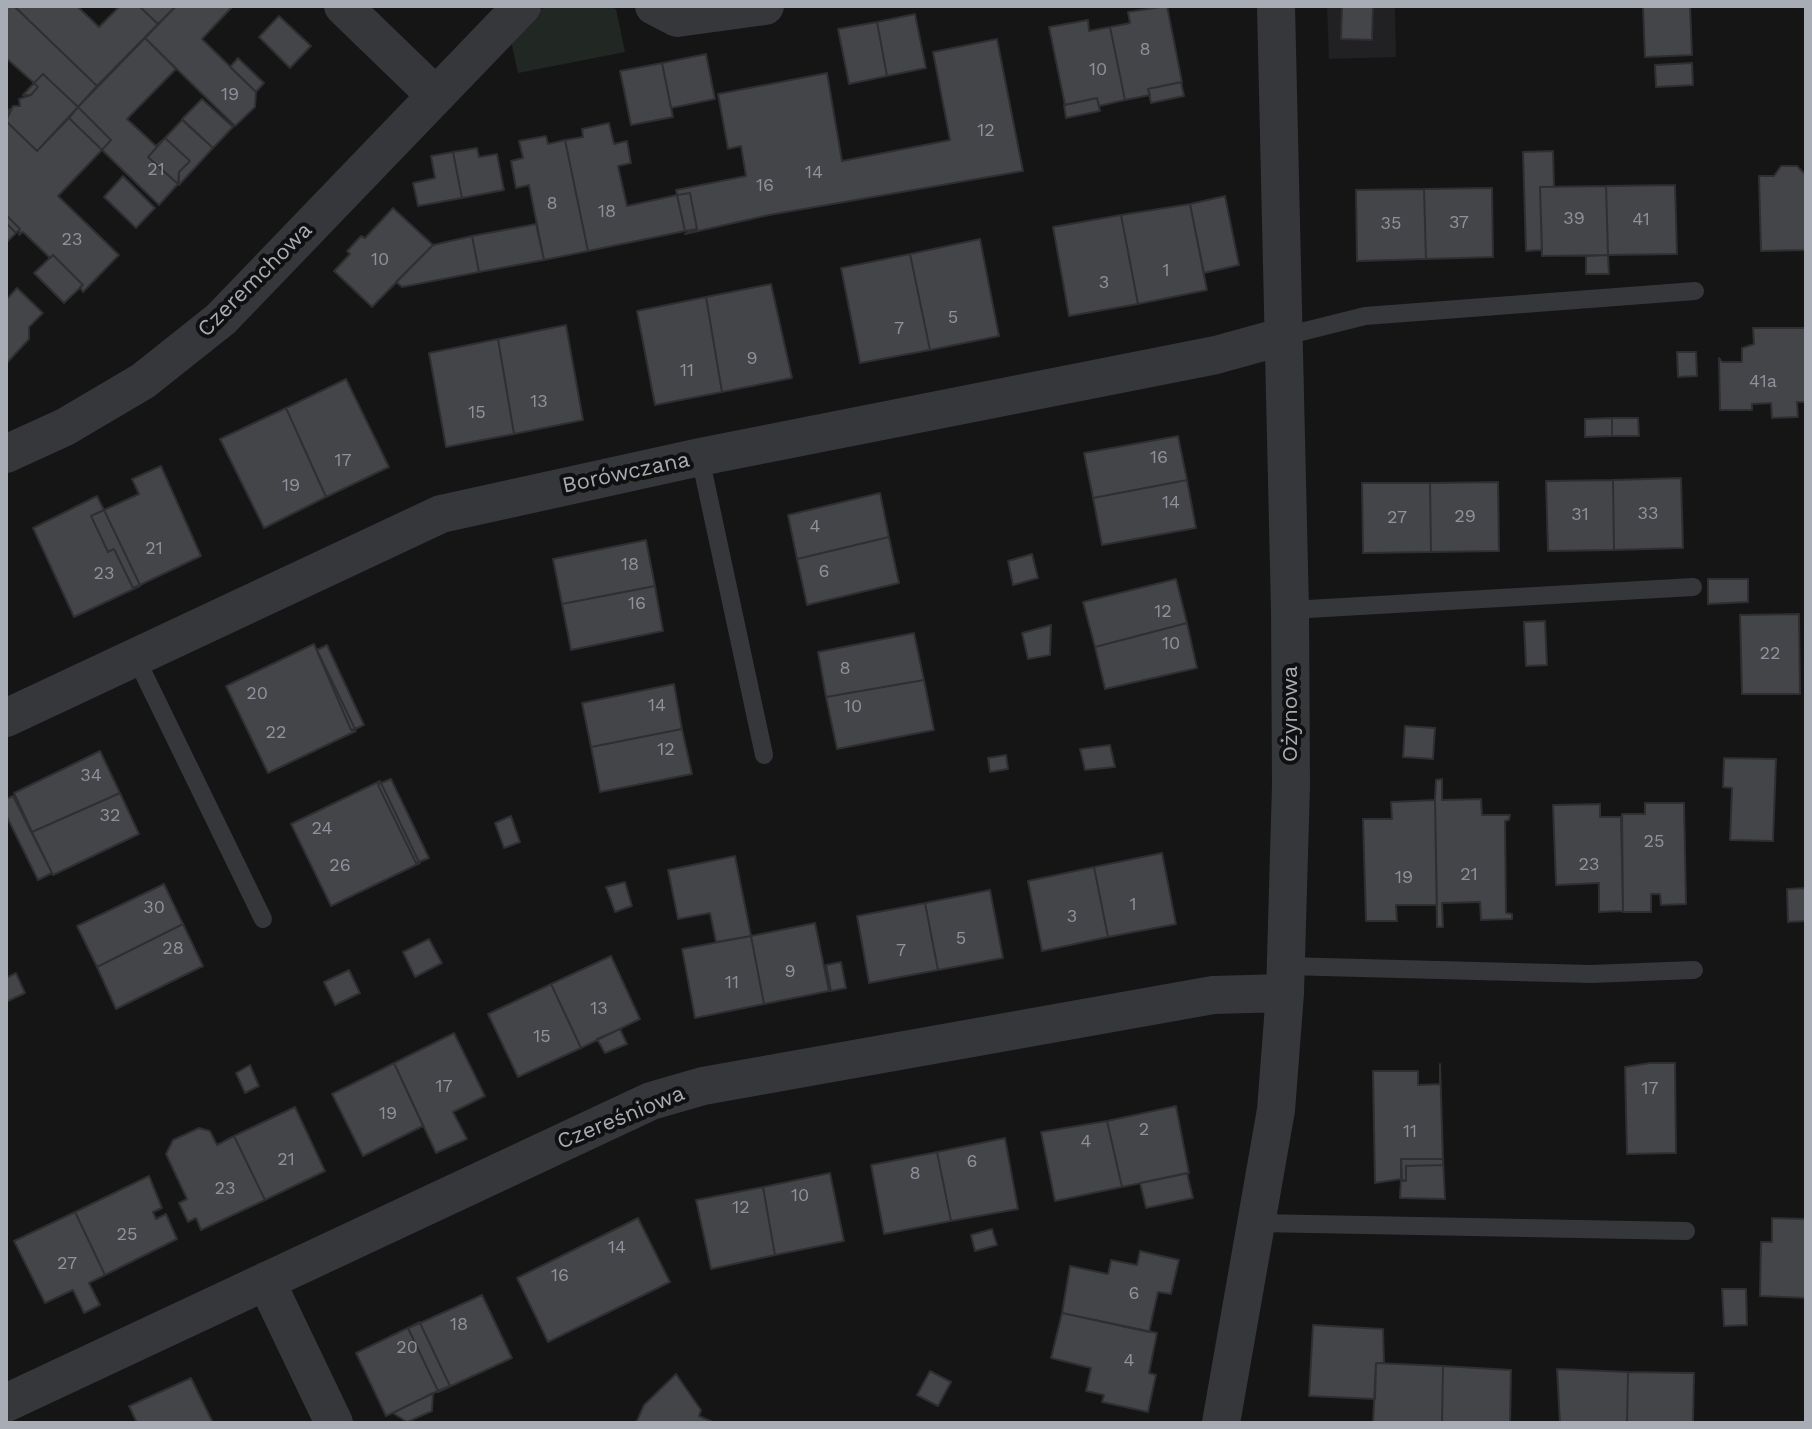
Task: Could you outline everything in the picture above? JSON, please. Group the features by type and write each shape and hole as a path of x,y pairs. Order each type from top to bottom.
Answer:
{"street":[{"path":"343,6 435,95"},
{"name":"Czeremchowa","path":"6,454 65,427 143,381 221,319 522,6"},
{"path":"654,6 677,18 765,6"},
{"name":"Ożynowa","path":"1227,1421 1276,1110 1285,980 1291,785 1290,610 1281,337 1276,6"},
{"name":"Borówczana","path":"6,718 441,514 700,457 1216,355 1281,337"},
{"name":"Czereśniowa","path":"6,1403 651,1101 703,1086 1285,980"},
{"path":"266,1281 334,1423"}],"lane":[{"path":"1281,337 1365,316 1695,291"},
{"path":"700,457 764,755"},
{"path":"1290,610 1693,587"},
{"path":"135,656 263,919"},
{"path":"1285,980 1694,970"},
{"path":"1257,1223 1686,1231"}],"shaded area":[{"path":"548,6 608,6 616,9 625,52 518,73 511,41 531,14"},
{"path":"1327,6 1395,6 1396,57 1329,59"}],"building":[{"path":"6,6 14,6 97,86 78,107 43,74 34,83 6,58"},
{"path":"14,6 77,6 99,27 120,6 139,6 158,24 97,86"},
{"path":"139,6 176,6 158,24"},
{"path":"176,6 233,6 202,39 256,92 255,107 235,126 145,38"},
{"path":"1167,6 1182,82 1148,89 1150,95 1125,100 1110,27 1130,23 1128,12"},
{"path":"1342,6 1373,6 1372,40 1341,39"},
{"path":"1643,6 1690,6 1692,55 1645,57"},
{"path":"915,14 926,68 887,76 877,22"},
{"path":"279,16 311,46 290,68 259,37"},
{"path":"1088,20 1089,31 1110,27 1125,100 1099,106 1097,98 1065,105 1049,27"},
{"path":"877,22 887,76 849,84 838,29"},
{"path":"145,38 176,69 127,119 156,146 165,138 148,157 178,184 159,205 102,150 111,140 78,107"},
{"path":"997,39 1023,171 769,215 685,234 697,229 690,193 677,195 676,190 746,176 741,146 728,149 718,94 827,73 842,161 950,140 933,52"},
{"path":"706,54 715,99 671,108 662,63"},
{"path":"238,58 264,83 256,92 230,67"},
{"path":"662,63 673,117 631,125 620,71"},
{"path":"1692,63 1693,85 1656,87 1655,65"},
{"path":"43,74 78,107 37,151 6,121 13,106 20,106 19,99 31,95 38,87 34,83"},
{"path":"1181,82 1184,96 1151,103 1148,89"},
{"path":"34,83 38,87 31,95 23,95"},
{"path":"1097,98 1100,111 1066,118 1064,105"},
{"path":"202,99 233,127 213,148 182,119"},
{"path":"78,107 111,140 102,150 69,118"},
{"path":"69,118 102,150 58,196 119,255 83,292 80,287 83,285 53,255 50,258 23,232 19,235 20,229 6,215 6,121 37,151"},
{"path":"182,120 213,148 179,185 179,172 190,161 165,138"},
{"path":"609,123 614,144 627,141 631,163 618,166 627,206 677,195 685,231 588,251 565,140 583,137 582,129"},
{"path":"546,136 548,144 565,140 588,251 544,260 529,185 516,188 511,161 523,158 519,141"},
{"path":"165,138 190,161 179,172 178,184 148,157"},
{"path":"477,148 479,157 497,154 504,190 462,198 453,152"},
{"path":"1553,151 1554,187 1540,187 1542,250 1526,251 1523,152"},
{"path":"453,152 462,198 418,206 413,183 435,178 431,156"},
{"path":"1781,166 1797,166 1806,175 1806,250 1761,251 1759,176 1774,176"},
{"path":"123,176 155,208 136,228 104,197"},
{"path":"1675,185 1677,254 1608,255 1606,186"},
{"path":"1606,186 1608,255 1542,256 1540,187"},
{"path":"1492,188 1493,257 1426,259 1424,189"},
{"path":"1424,189 1426,259 1357,261 1356,190"},
{"path":"690,193 697,229 685,231 677,195"},
{"path":"1225,196 1239,265 1204,273 1190,204"},
{"path":"1190,204 1207,290 1138,304 1121,215"},
{"path":"393,208 433,245 372,307 334,271 361,236 365,238"},
{"path":"6,215 20,229 16,233 6,223"},
{"path":"1121,215 1138,304 1069,316 1053,227"},
{"path":"6,223 16,233 6,243"},
{"path":"536,224 544,260 479,272 472,236"},
{"path":"472,236 479,272 402,287 396,282 433,245"},
{"path":"980,239 999,336 930,350 910,254"},
{"path":"910,254 930,350 860,363 841,268"},
{"path":"53,255 83,285 64,303 34,273"},
{"path":"1608,255 1609,274 1586,274 1586,256"},
{"path":"771,284 792,378 722,392 706,297"},
{"path":"17,288 43,313 29,327 29,339 7,363 6,300"},
{"path":"706,297 722,392 655,405 637,311"},
{"path":"566,325 583,420 514,434 498,339"},
{"path":"1753,328 1806,328 1806,402 1797,402 1798,417 1772,418 1771,403 1752,404 1752,410 1720,410 1719,358 1722,362 1742,362 1742,348 1754,344"},
{"path":"498,339 514,434 446,447 429,353"},
{"path":"1677,352 1696,352 1697,376 1678,377"},
{"path":"346,379 389,467 326,497 286,408"},
{"path":"286,408 326,497 264,528 220,439"},
{"path":"1612,418 1612,436 1585,437 1585,419"},
{"path":"1612,418 1638,418 1639,436 1612,436"},
{"path":"1178,436 1187,480 1093,498 1084,453"},
{"path":"161,466 201,556 140,585 104,510 139,494 132,479"},
{"path":"1681,478 1683,548 1614,550 1613,480"},
{"path":"1187,480 1196,528 1102,545 1093,498"},
{"path":"1613,480 1614,550 1548,551 1546,481"},
{"path":"1498,482 1499,551 1431,552 1430,483"},
{"path":"1362,483 1430,483 1431,552 1363,553"},
{"path":"880,493 889,537 797,559 788,515"},
{"path":"97,496 104,510 91,516 108,552 114,549 133,588 140,586 74,617 33,528"},
{"path":"104,510 140,585 133,588 114,549 108,552 91,516"},
{"path":"889,537 899,583 807,605 797,559"},
{"path":"646,540 655,586 562,604 553,559"},
{"path":"1032,554 1038,578 1013,585 1008,561"},
{"path":"1176,579 1187,623 1095,647 1083,602"},
{"path":"1708,579 1748,579 1748,602 1708,604"},
{"path":"655,586 663,631 571,650 562,604"},
{"path":"1799,614 1800,694 1742,694 1740,615"},
{"path":"1545,621 1547,665 1526,666 1524,622"},
{"path":"1187,623 1197,668 1105,689 1095,647"},
{"path":"1051,625 1050,655 1028,659 1022,633"},
{"path":"914,633 924,680 826,697 818,652"},
{"path":"314,644 351,730 356,731 268,773 226,686"},
{"path":"327,645 364,725 355,729 317,650"},
{"path":"317,650 355,729 351,730"},
{"path":"924,680 934,730 837,749 826,697"},
{"path":"674,684 682,729 591,747 582,703"},
{"path":"1405,726 1435,728 1433,759 1403,757"},
{"path":"682,729 692,774 600,792 591,747"},
{"path":"1110,745 1115,767 1085,770 1080,749"},
{"path":"100,751 120,793 32,832 14,793"},
{"path":"1006,755 1008,769 990,772 988,758"},
{"path":"1724,758 1776,759 1773,841 1730,840 1732,788 1723,787"},
{"path":"391,779 429,858 419,862 381,783"},
{"path":"1442,779 1442,800 1481,799 1482,815 1510,815 1509,820 1505,821 1506,913 1512,914 1512,919 1481,920 1480,902 1442,903 1443,927 1437,927 1435,800 1436,780"},
{"path":"380,781 378,785 416,863 420,863 331,906 291,824"},
{"path":"381,783 419,862 416,863 378,785"},
{"path":"120,793 139,834 53,875 32,832"},
{"path":"13,796 52,873 38,880 6,815 6,799"},
{"path":"1435,800 1437,905 1396,905 1397,921 1366,921 1363,819 1392,819 1391,802"},
{"path":"1645,803 1684,803 1686,904 1661,905 1660,894 1651,894 1651,912 1623,912 1622,814 1645,814"},
{"path":"1600,804 1600,817 1621,817 1623,911 1599,912 1599,883 1556,885 1553,805"},
{"path":"511,816 520,842 504,848 495,823"},
{"path":"1162,853 1176,924 1108,937 1094,867"},
{"path":"735,856 751,936 716,942 710,913 678,919 668,870"},
{"path":"1094,867 1108,937 1042,951 1028,881"},
{"path":"625,882 632,906 615,912 606,887"},
{"path":"164,884 183,924 97,967 77,926"},
{"path":"1806,888 1806,921 1788,922 1787,889"},
{"path":"990,890 1003,958 938,970 925,903"},
{"path":"925,903 938,970 869,983 857,916"},
{"path":"815,923 829,991 764,1004 751,936"},
{"path":"183,924 203,966 116,1009 97,967"},
{"path":"751,936 764,1004 695,1018 682,949"},
{"path":"429,939 442,963 415,977 403,952"},
{"path":"611,956 640,1019 581,1048 551,984"},
{"path":"841,962 846,988 831,991 826,965"},
{"path":"349,970 360,993 335,1005 324,982"},
{"path":"16,973 25,993 6,1002 6,978"},
{"path":"551,984 581,1048 518,1077 488,1014"},
{"path":"620,1029 627,1044 605,1053 597,1039"},
{"path":"454,1033 485,1096 453,1112 467,1139 436,1153 394,1063"},
{"path":"394,1063 423,1126 363,1156 332,1094"},
{"path":"1675,1063 1676,1153 1627,1154 1625,1067"},
{"path":"1440,1064 1443,1159 1401,1159 1401,1179 1375,1183 1373,1071 1418,1071 1418,1085 1440,1084"},
{"path":"250,1065 259,1086 245,1093 236,1073"},
{"path":"1176,1106 1189,1173 1122,1187 1107,1121"},
{"path":"295,1107 325,1171 265,1200 234,1136"},
{"path":"1107,1121 1122,1187 1055,1201 1041,1132"},
{"path":"199,1128 210,1131 217,1145 234,1136 265,1200 201,1230 196,1218 188,1222 179,1203 187,1199 166,1154 173,1140"},
{"path":"1005,1138 1018,1209 951,1221 937,1152"},
{"path":"937,1152 951,1221 884,1234 871,1165"},
{"path":"1401,1159 1443,1159 1443,1165 1406,1166 1406,1181 1402,1181"},
{"path":"1443,1159 1445,1199 1400,1198 1401,1179 1406,1181 1406,1166 1443,1165"},
{"path":"830,1173 844,1241 775,1255 763,1187"},
{"path":"1187,1173 1193,1198 1146,1208 1140,1183"},
{"path":"149,1176 162,1208 153,1212 156,1219 166,1214 177,1239 105,1275 75,1212"},
{"path":"763,1187 775,1255 711,1269 696,1200"},
{"path":"75,1212 105,1275 89,1283 100,1305 84,1313 73,1290 45,1303 14,1241"},
{"path":"638,1218 670,1282 548,1342 517,1278"},
{"path":"1772,1218 1806,1219 1806,1298 1760,1296 1761,1242 1772,1242"},
{"path":"992,1229 997,1245 975,1251 971,1235"},
{"path":"1140,1251 1179,1260 1171,1294 1158,1292 1149,1332 1062,1313 1070,1266 1108,1274 1111,1260 1137,1265"},
{"path":"1722,1289 1746,1289 1747,1325 1724,1326"},
{"path":"482,1295 512,1358 438,1392 450,1386 420,1323"},
{"path":"1062,1313 1157,1333 1149,1373 1156,1375 1148,1412 1102,1402 1104,1395 1086,1391 1091,1368 1051,1358"},
{"path":"420,1322 408,1328 438,1391 386,1416 356,1353"},
{"path":"420,1323 450,1386 438,1391 408,1328"},
{"path":"1313,1325 1383,1329 1384,1363 1376,1363 1375,1399 1309,1396"},
{"path":"1376,1363 1443,1366 1442,1423 1373,1423"},
{"path":"1443,1366 1511,1370 1510,1423 1442,1423"},
{"path":"1557,1369 1628,1372 1627,1423 1560,1423"},
{"path":"930,1371 951,1382 938,1406 917,1395"},
{"path":"1628,1372 1694,1373 1693,1423 1627,1423"},
{"path":"676,1374 701,1410 699,1416 715,1423 636,1423 644,1405"},
{"path":"191,1378 213,1423 137,1423 129,1406"},
{"path":"433,1393 432,1411 407,1422 393,1413"}]}
